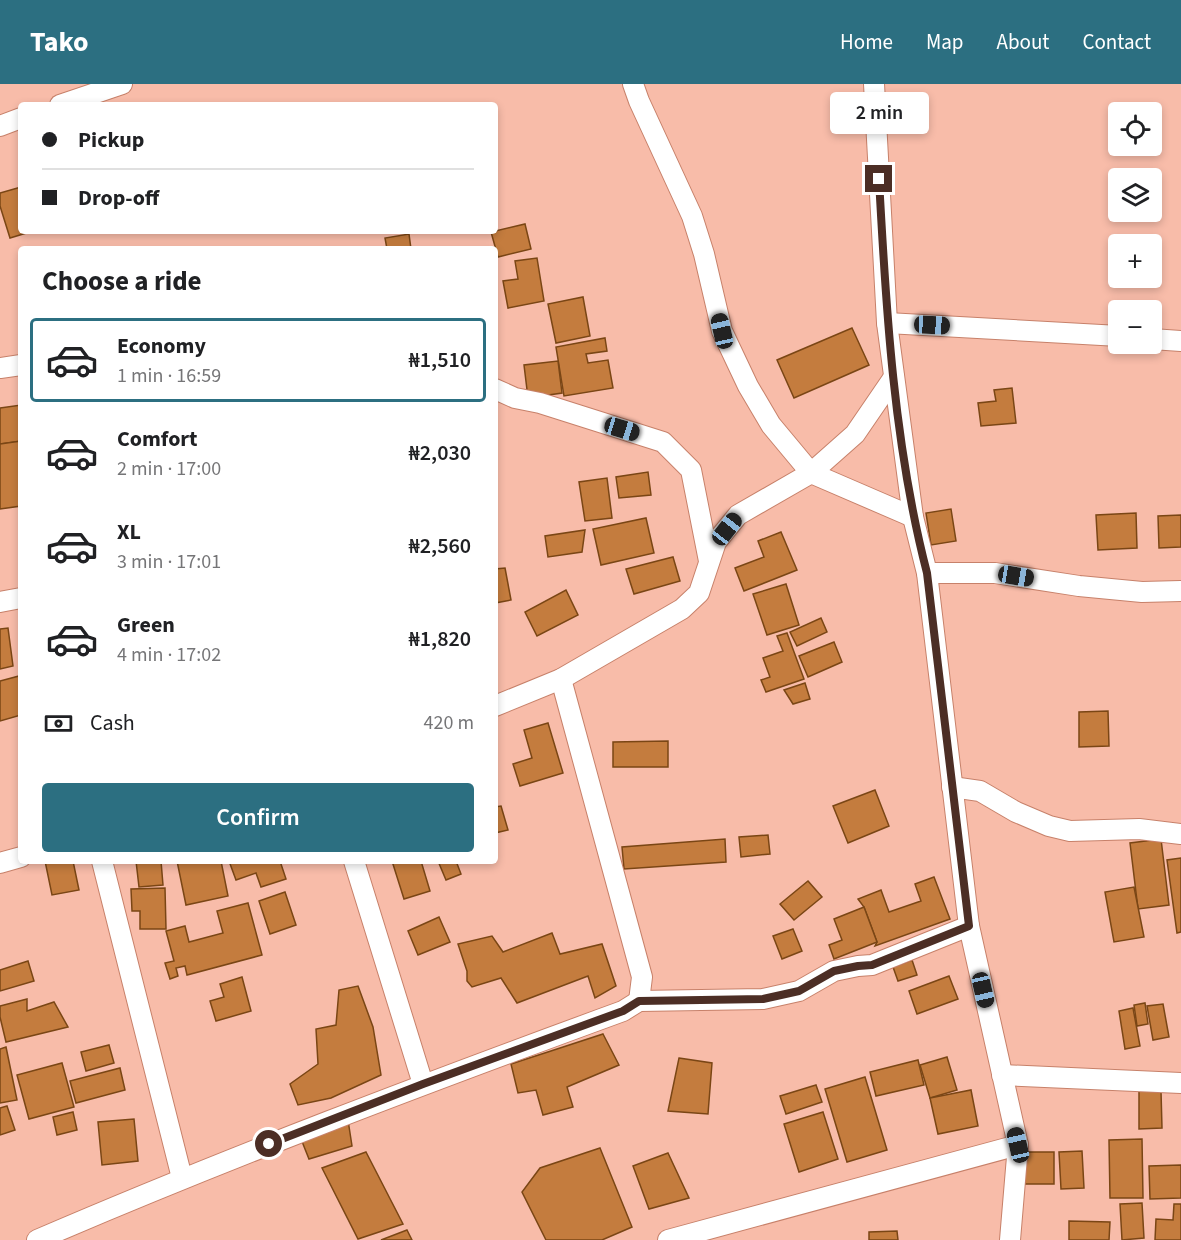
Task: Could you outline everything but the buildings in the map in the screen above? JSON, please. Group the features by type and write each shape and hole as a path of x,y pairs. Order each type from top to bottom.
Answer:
{"street":[{"path":"69,102 122,84"},
{"path":"633,84 692,216 704,254 722,331 748,386 771,425 811,473 913,517"},
{"path":"874,84 887,323 913,517 927,573 969,926 1018,1145 1010,1240"},
{"path":"0,126 18,119"},
{"path":"887,323 1108,335"},
{"path":"1162,340 1181,341"},
{"path":"0,368 18,365"},
{"path":"498,705 561,679 682,609 699,593 716,542 738,515 811,473 855,434 894,377"},
{"path":"498,391 663,442 691,470 709,563"},
{"path":"927,573 995,573 1079,586 1143,592 1181,591"},
{"path":"0,602 18,599"},
{"path":"561,679 642,977 639,1001"},
{"path":"952,787 980,791 1016,812 1049,826 1070,831 1139,829 1181,834"},
{"path":"0,863 18,858"},
{"path":"103,864 182,1178"},
{"path":"355,864 423,1084"},
{"path":"37,1240 182,1178 423,1084 623,1011 639,1001 763,999 799,991 834,971 872,965 969,926"},
{"path":"1002,1075 1181,1083"},
{"path":"668,1240 1018,1145"}],"route":[{"path":"269,1144 423,1084 623,1011 639,1001 763,999 799,991 834,971 872,965 969,926 927,573 913,517 887,323 879,179"}]}
